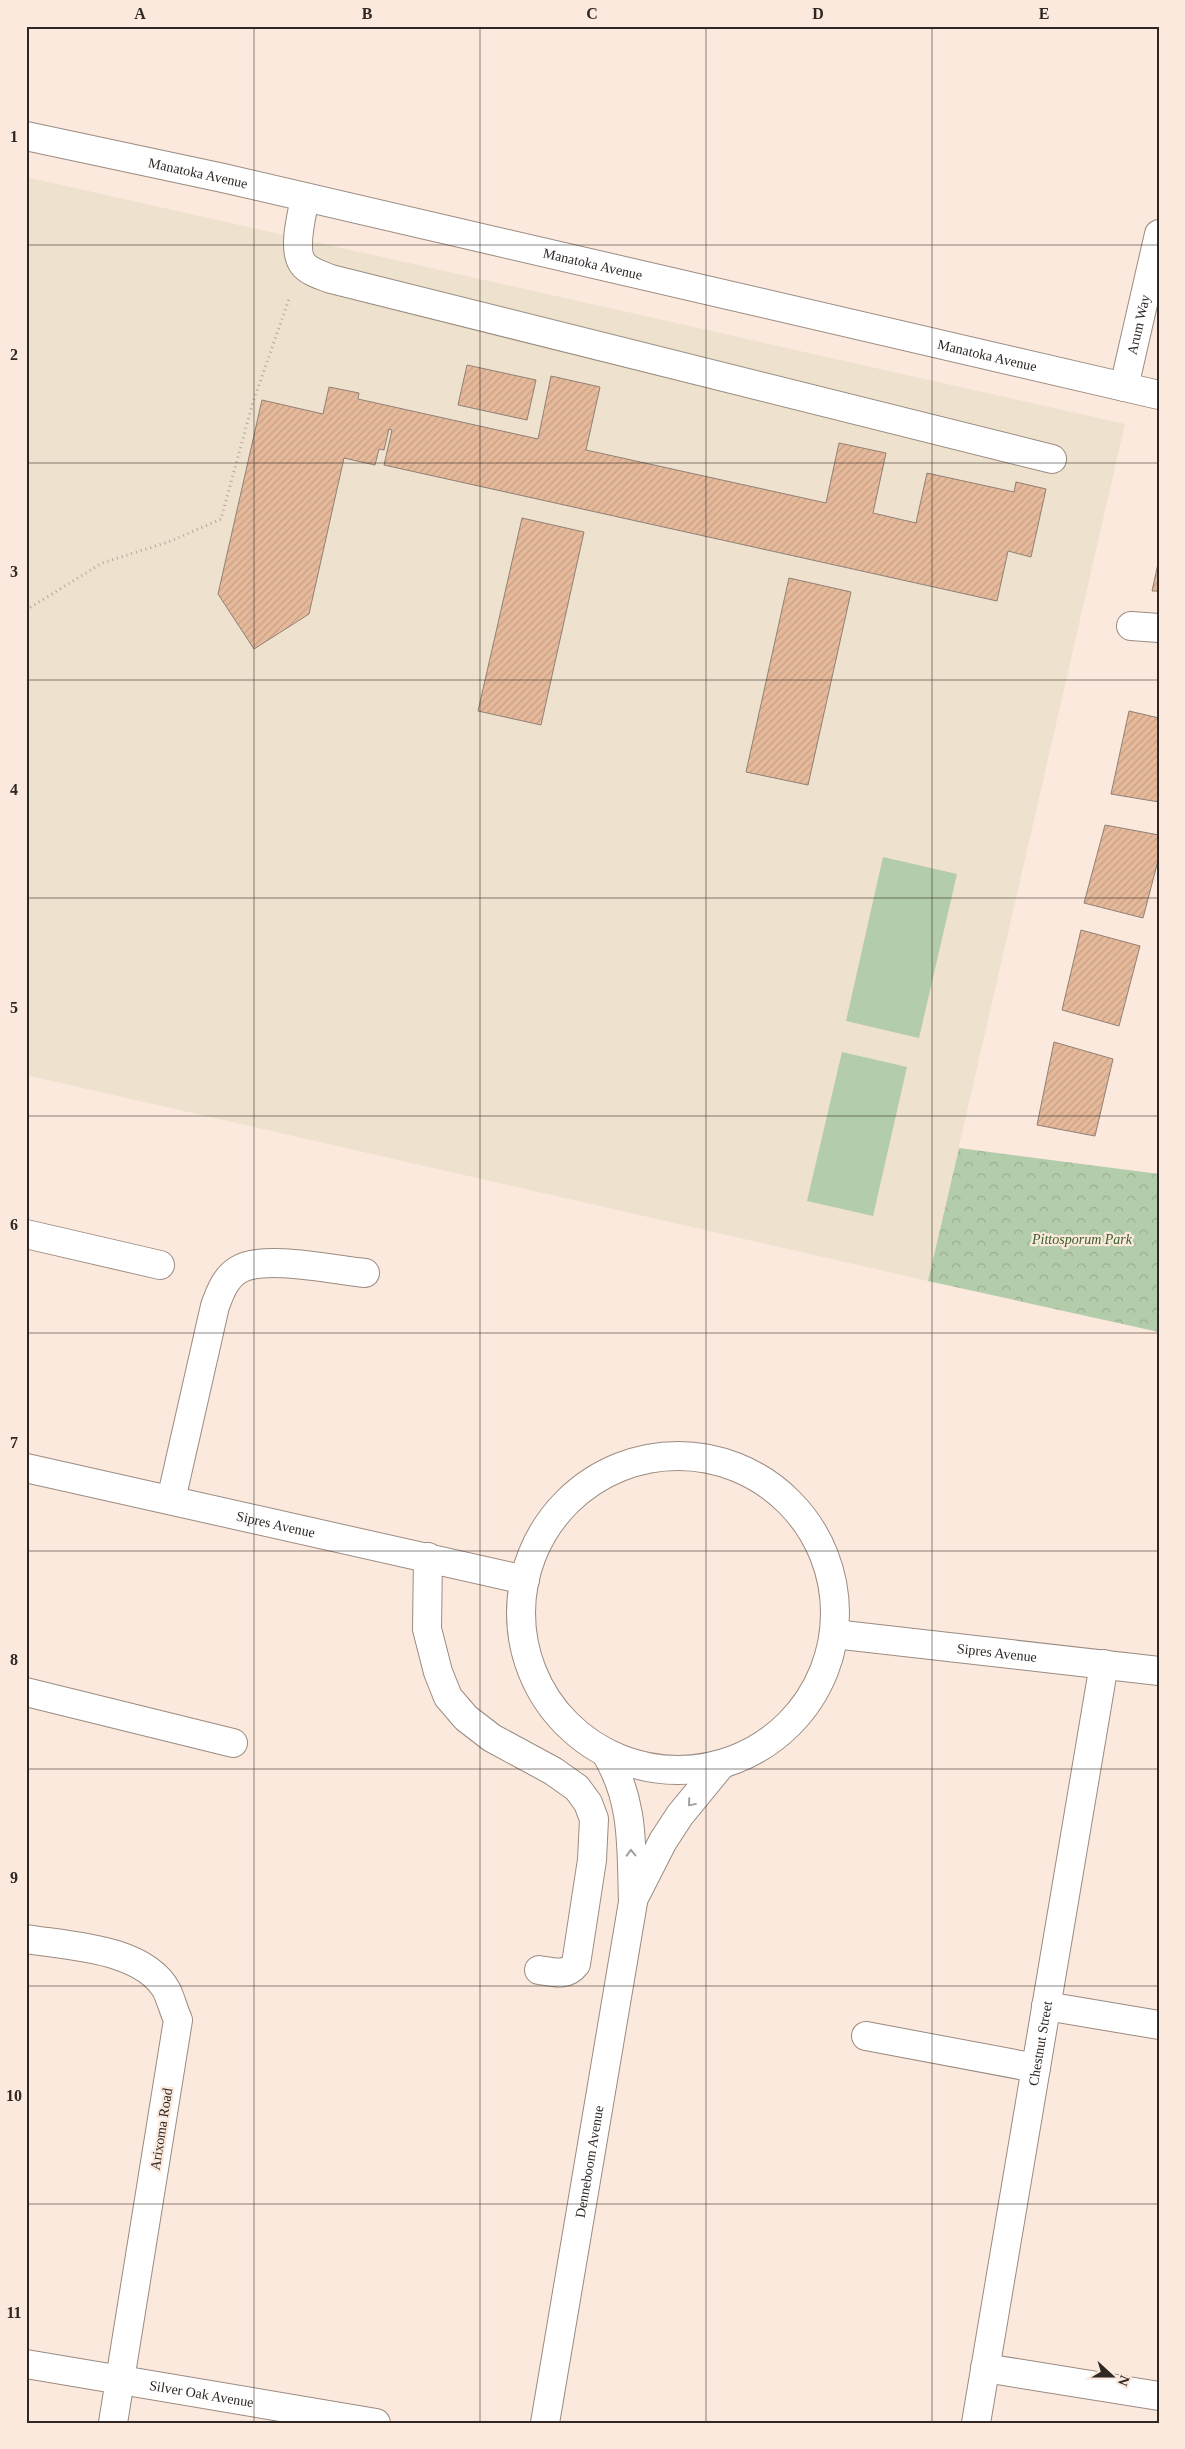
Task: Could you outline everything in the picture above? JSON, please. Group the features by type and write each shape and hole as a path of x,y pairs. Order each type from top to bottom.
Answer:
{"street":[{"name":"Manatoka Avenue","path":"26,136 305,198 1159,395"},
{"path":"305,198 298,250 302,264 312,272 331,279 1052,459"},
{"name":"Arum Way","path":"1124,387 1159,234"},
{"path":"1132,626 1159,628"},
{"path":"26,1234 160,1265"},
{"path":"171,1500 215,1306 223,1285 237,1270 256,1263 275,1263 365,1273"},
{"path":"690,1456 717,1460 743,1470 767,1484 789,1502 812,1530 827,1562 834,1598 834,1634 828,1659 819,1683 805,1706 788,1725 768,1742 745,1755 721,1764 692,1770 661,1770 633,1764 605,1752 583,1739 564,1721 547,1700 533,1672 524,1642 522,1611 525,1580 533,1554 552,1522 564,1507 584,1488 608,1473 634,1462 662,1457 690,1456"},
{"name":"Sipres Avenue","path":"26,1468 525,1580"},
{"path":"428,1557 427,1629 438,1672 448,1697 466,1718 492,1738 553,1771 577,1788 588,1803 594,1819 592,1860 576,1964 570,1971 562,1973 538,1970"},
{"name":"Sipres Avenue","path":"834,1634 1159,1671"},
{"name":"Chestnut Street","path":"976,2423 1104,1664"},
{"path":"26,1692 233,1743"},
{"name":"Denneboom Avenue","path":"545,2423 632,1902 629,1814 618,1774 605,1752"},
{"name":"Denneboom Avenue","path":"632,1902 663,1841 721,1764"},
{"name":"Arixoma Road","path":"26,1939 109,1953 144,1966 166,1990 178,2020 113,2423"},
{"path":"1046,2006 1159,2025"},
{"path":"866,2036 1036,2068"},
{"name":"Silver Oak Avenue","path":"26,2364 376,2423"},
{"path":"985,2368 1159,2396"}],"path":[{"path":"26,610 102,563 171,541 221,519 253,402 302,264"}],"shaded area":[{"path":"26,177 1125,424 928,1281 26,1075"}],"green space":[{"path":"883,857 957,874 919,1038 846,1021"},
{"path":"842,1052 907,1067 873,1216 807,1201"},
{"name":"Pittosporum Park","path":"959,1148 1159,1174 1159,1332 928,1281"}],"building":[{"path":"467,365 536,380 527,420 458,405"},
{"path":"551,376 600,387 586,450 826,503 839,443 886,453 873,513 916,523 927,473 1014,492 1016,482 1046,489 1031,557 1008,551 997,601 384,465 392,430 389,429 384,450 379,449 375,465 344,458 309,614 254,649 218,594 262,400 323,414 329,387 359,393 358,399 538,439"},
{"path":"522,518 584,532 541,725 478,711"},
{"path":"1159,559 1159,591 1152,591"},
{"path":"789,578 851,592 808,785 746,772"},
{"path":"1129,711 1159,718 1159,802 1111,794"},
{"path":"1105,825 1159,835 1159,857 1143,918 1084,903"},
{"path":"1081,930 1140,946 1119,1026 1062,1010"},
{"path":"1054,1042 1113,1059 1095,1136 1037,1125"}]}
